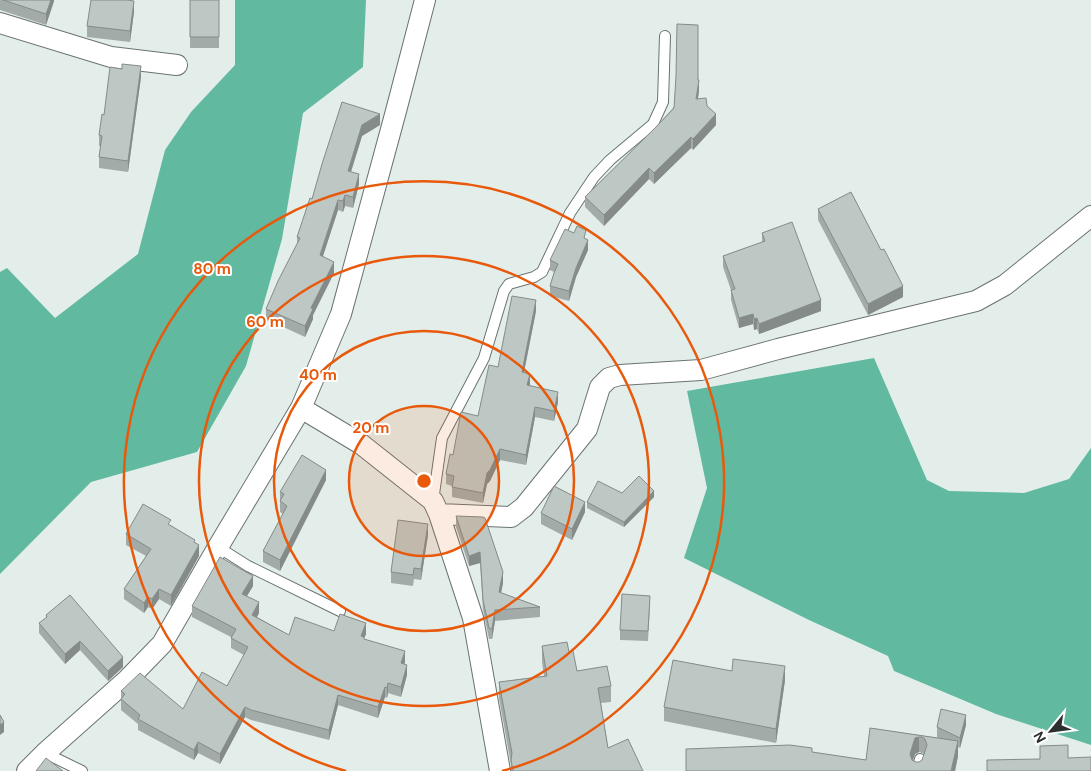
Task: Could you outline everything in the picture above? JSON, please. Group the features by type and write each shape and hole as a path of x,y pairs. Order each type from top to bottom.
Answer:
{"street":[{"path":"27,771 127,680 162,644 301,408 341,314 425,0"},
{"path":"0,23 110,57 177,65"},
{"path":"436,507 511,517 524,507 587,429 600,387 609,378 620,375 701,370 976,301 1005,285 1091,216"},
{"path":"301,408 360,444 436,507 473,618 500,771"}],"lane":[{"path":"436,507 442,438 484,358 504,291 509,284 534,277 542,272 570,213 594,176 653,124 663,102 665,36"},
{"path":"218,547 248,566 340,611"},
{"path":"45,753 82,771"},
{"path":"917,771 920,759"}],"green space":[{"path":"235,0 366,0 363,67 303,113 282,239 246,366 197,452 91,482 0,574 0,272 7,268 55,318 138,254 165,150 191,112 235,65"},
{"path":"874,358 927,480 949,491 1024,493 1069,479 1091,448 1091,745 996,714 894,671 888,656 809,620 684,558 707,488 687,391"}],"building":[{"path":"3,0 51,0 46,14"},
{"path":"91,0 134,1 130,31 87,26"},
{"path":"190,0 219,0 219,37 190,37"},
{"path":"677,24 698,25 699,80 696,99 706,98 707,106 716,114 693,139 691,137 654,173 649,168 604,215 585,197 674,108"},
{"path":"122,64 141,66 128,161 99,157 102,136 99,135 102,114 104,115 110,67 122,69"},
{"path":"342,102 380,114 362,125 348,171 359,174 353,197 345,195 343,201 338,200 320,255 334,262 311,308 313,309 305,326 266,309 300,238 297,237 310,198 312,199"},
{"path":"851,192 881,250 884,249 903,286 868,304 818,209"},
{"path":"792,222 821,300 759,324 757,318 754,319 753,314 739,318 731,290 735,289 723,256 765,241 762,233"},
{"path":"577,226 586,230 584,238 588,240 569,291 550,286 558,264 550,260 565,229 574,233"},
{"path":"512,296 536,300 522,372 530,374 527,385 558,392 554,411 535,407 526,455 500,449 487,473 483,493 452,487 454,476 446,474 450,454 453,455 461,412 478,416 489,365 498,367"},
{"path":"302,455 326,470 280,560 263,551 287,506 280,501 284,494 280,492"},
{"path":"639,476 654,491 624,522 587,502 598,481 622,493"},
{"path":"554,486 585,502 572,529 541,513"},
{"path":"143,504 171,520 168,524 195,540 194,542 199,545 171,595 159,589 152,599 148,597 144,603 124,589 151,549 126,534"},
{"path":"456,516 485,518 503,572 499,592 540,607 495,610 492,629 489,628 483,600 480,552 469,556"},
{"path":"398,520 428,524 421,569 414,568 413,575 391,572"},
{"path":"220,557 253,576 242,594 259,602 252,615 289,635 295,617 334,631 340,614 366,623 361,636 364,639 405,651 401,663 407,665 401,687 388,683 378,707 338,695 329,730 245,707 220,754 198,742 194,750 138,719 140,715 121,699 125,694 121,691 140,673 183,709 202,672 227,686 248,647 231,638 236,629 192,606"},
{"path":"622,594 650,596 648,631 620,630"},
{"path":"70,595 123,657 108,671 80,641 65,654 39,623"},
{"path":"567,642 569,652 573,651 577,671 607,666 611,686 598,688 608,748 628,739 643,771 513,771 512,753 499,682 547,676 542,646"},
{"path":"733,659 785,666 776,729 664,707 673,660 732,671"},
{"path":"941,709 966,715 960,738 937,727"},
{"path":"0,715 4,722 0,725"},
{"path":"870,728 958,741 951,771 686,771 686,749 790,745 812,748 812,752 866,760","holes":["922,737 927,745 922,760 916,762 912,760 910,754 915,738"]},
{"path":"1068,745 1068,758 1091,757 1091,771 987,771 987,760 1040,759 1040,746"},
{"path":"46,758 63,771 36,771"}]}
